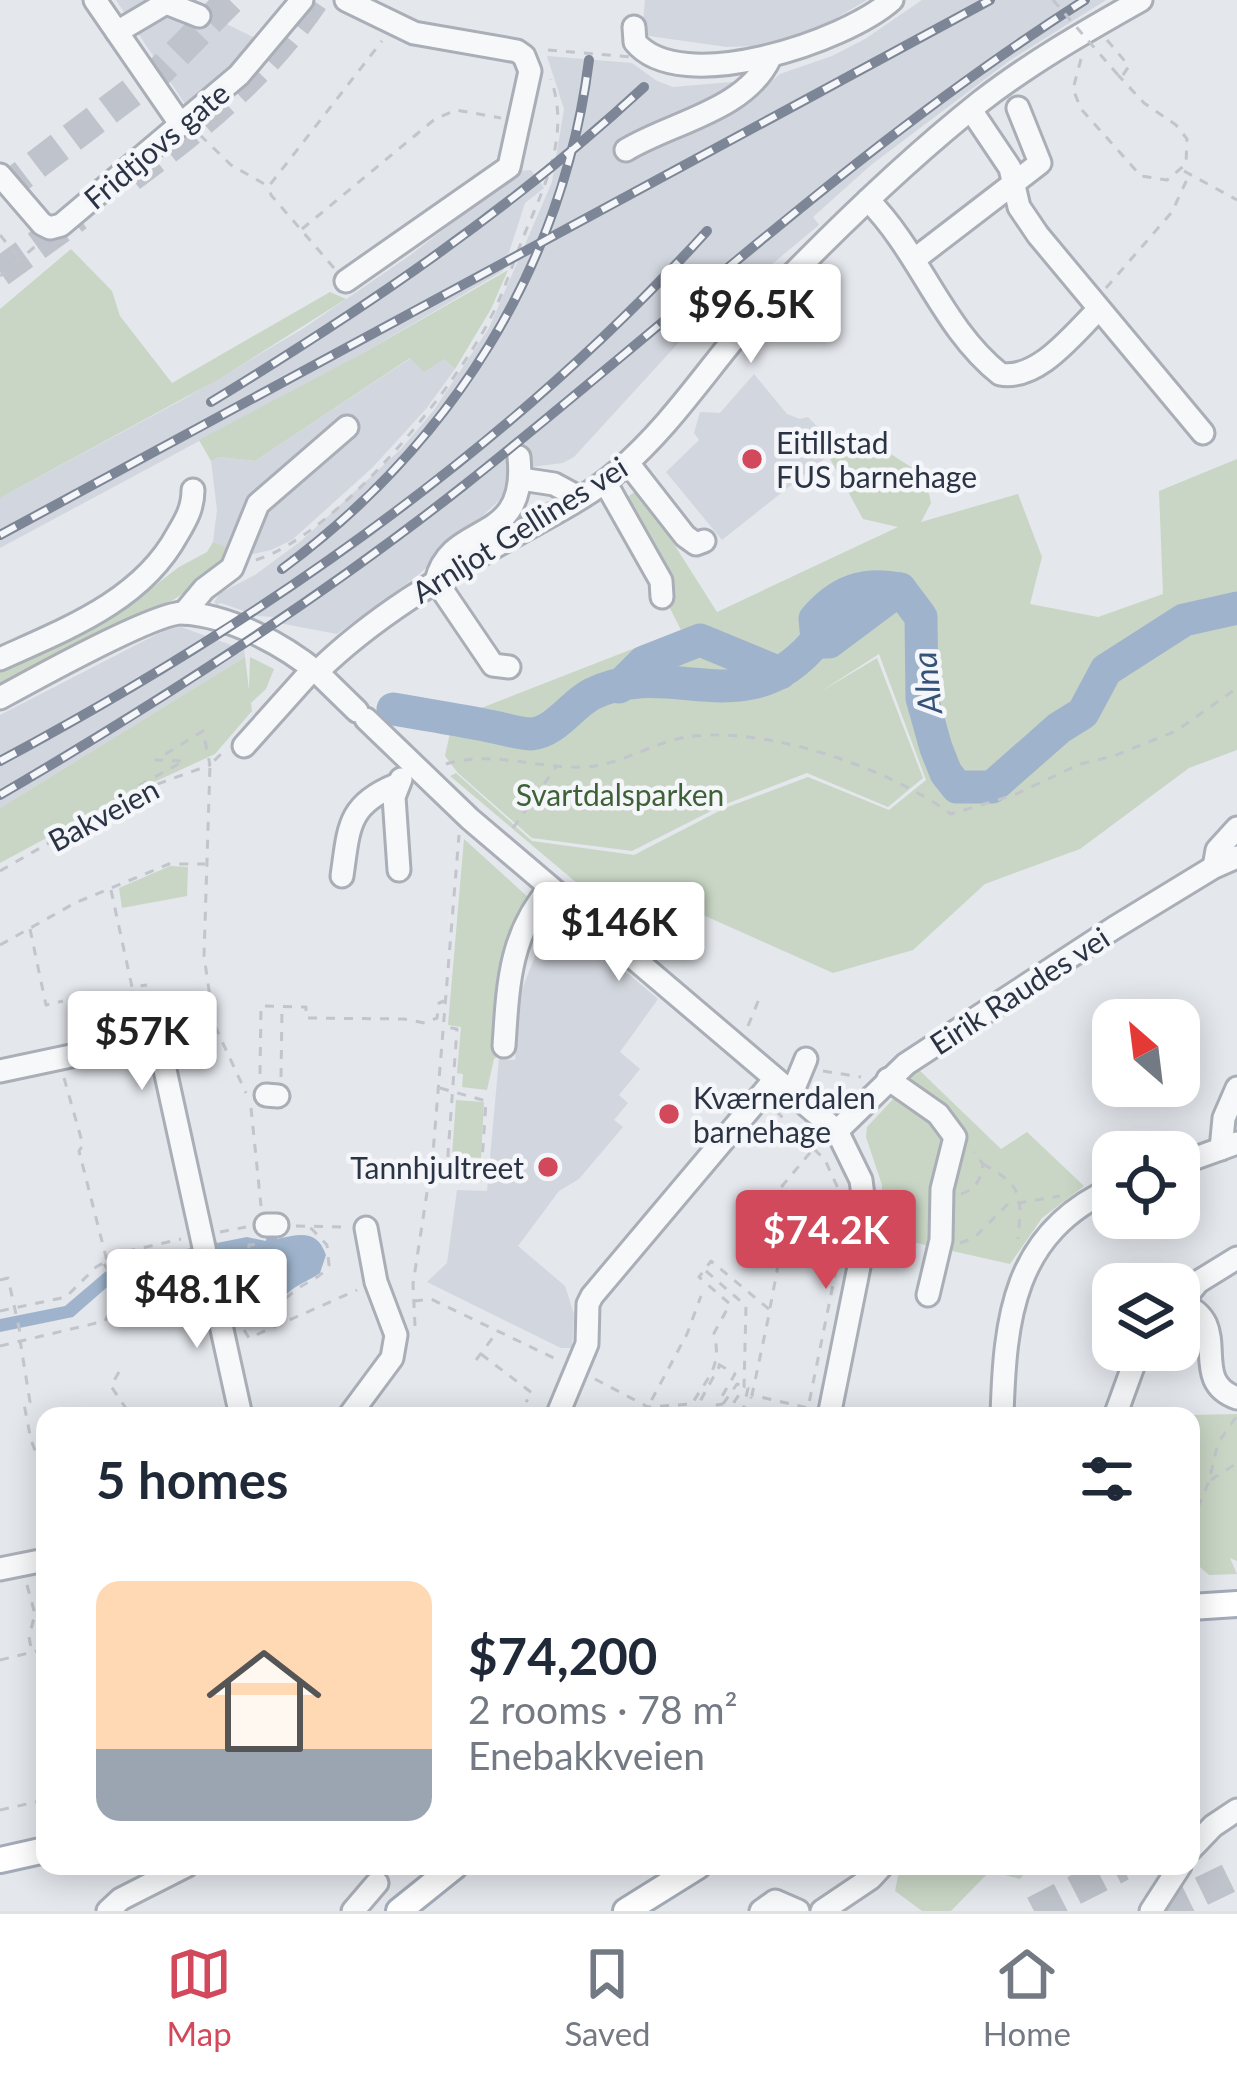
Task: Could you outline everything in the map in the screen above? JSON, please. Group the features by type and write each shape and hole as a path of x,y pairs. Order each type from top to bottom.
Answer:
{"main road":[{"path":"1200,1606 1237,1604"},
{"path":"0,1860 36,1852"},
{"path":"400,1911 444,1875"},
{"path":"626,1911 684,1875"}],"street":[{"path":"95,0 184,122"},
{"name":"Fridtjovs gate","path":"50,228 68,219 239,75 302,0"},
{"path":"346,0 414,33 517,51 538,68 513,158 501,176 346,281"},
{"path":"634,28 641,57 688,62 770,58 827,39 892,0"},
{"name":"Arnljot Gellines vei","path":"238,744 373,622 605,482 669,421 777,290 868,200 971,110 1053,51 1141,0"},
{"path":"117,32 166,3 199,16"},
{"path":"626,150 651,134 699,117 735,94 764,72 770,58"},
{"path":"915,259 1013,187 1041,159 1018,108"},
{"path":"971,110 1010,168 1019,207 1203,433"},
{"path":"0,175 50,228"},
{"path":"868,200 915,259 944,310 1000,374 1031,371 1095,306"},
{"path":"184,613 204,589 232,568 258,504 347,427"},
{"path":"628,463 686,536 696,544 704,542"},
{"path":"509,667 493,665 436,581 438,572 453,552 512,510 521,490 520,468 580,498"},
{"path":"605,482 661,581 662,597"},
{"path":"0,659 100,611 141,580 178,535 191,508 193,490"},
{"path":"0,698 152,622 184,613 248,632 316,671 470,819 837,1131 861,1180 867,1227 831,1407"},
{"path":"342,876 355,814 362,803 418,771"},
{"path":"396,784 399,870"},
{"name":"Eirik Raudes vei","path":"1214,867 1222,841 1237,828"},
{"name":"Eirik Raudes vei","path":"837,1131 882,1078 950,1027 1237,857"},
{"path":"504,1046 512,957 525,922 550,888"},
{"path":"0,1071 137,1042 157,1044 163,1054 240,1407"},
{"path":"561,1407 587,1344 587,1304 592,1296 804,1064"},
{"path":"882,1078 938,1114 955,1136 941,1189 941,1240 928,1294"},
{"path":"1200,1156 1229,1146 1224,1118 1237,1088"},
{"path":"1003,1407 1010,1320 1026,1265 1067,1215 1092,1200"},
{"path":"357,1407 395,1347 394,1328 361,1227"},
{"path":"1200,1281 1237,1258"},
{"path":"1200,1312 1211,1325 1212,1373 1225,1394 1237,1398"},
{"path":"1118,1407 1131,1371"},
{"path":"0,1569 36,1562"},
{"path":"1200,1840 1237,1810"},
{"path":"108,1911 169,1875"},
{"path":"823,1911 874,1875"},
{"path":"1151,1911 1174,1875"},
{"path":"353,1911 377,1883"},
{"path":"760,1911 775,1900 798,1911"}],"path":[{"path":"1053,0 1152,110 1184,132 1189,149 1183,170 1167,180 1141,176 1081,109 1073,89 1081,61 1079,48"},
{"path":"269,186 387,35"},
{"path":"1103,36 1129,66 1119,76"},
{"path":"548,50 641,57"},
{"path":"232,568 286,547 332,511 410,435 475,346 546,189 561,107 538,68"},
{"path":"302,230 419,129 448,111 520,122"},
{"path":"184,122 231,165 269,186 271,195 346,281"},
{"path":"1183,170 1237,200"},
{"path":"1095,306 1172,212 1189,175"},
{"path":"0,276 50,228"},
{"path":"0,235 20,260"},
{"path":"418,771 454,761 492,759 590,767 681,738 760,738 897,779 950,814 1014,795 1080,764 1176,731 1237,688"},
{"path":"141,790 140,785 184,760 156,760 203,730 210,765 203,956 214,1024 264,1096"},
{"path":"210,765 238,744"},
{"name":"Bakveien","path":"0,871 141,790 210,765"},
{"path":"508,834 557,766"},
{"path":"415,1325 460,829 470,819"},
{"path":"0,945 29,927 169,864 207,865"},
{"path":"111,888 132,987 147,985"},
{"path":"29,927 46,1004 63,1001"},
{"path":"749,1024 759,999"},
{"path":"264,1096 260,1006 306,1007 306,1018 404,1019 425,1024 437,1018 439,1003 446,1001"},
{"path":"244,1304 249,1245 261,1244 266,1225 264,1096 282,1006"},
{"path":"157,1044 172,1034 214,1024"},
{"path":"438,1088 453,1089 486,1101 482,1161 448,1159 448,1154 453,1089 457,1029 443,1027"},
{"path":"804,1064 882,1078"},
{"path":"64,1073 75,1106 79,1150 105,1262 124,1295"},
{"path":"768,1103 814,1148 831,1172 844,1208"},
{"path":"747,1407 788,1213 778,1191 814,1148"},
{"path":"433,1153 448,1154"},
{"path":"983,1164 1010,1178 1018,1191 1018,1241"},
{"path":"941,1240 968,1242 1007,1204 1058,1197"},
{"path":"0,1311 66,1297 105,1262 124,1252 266,1225 361,1227"},
{"path":"244,1304 263,1312 280,1306 298,1288 321,1276 329,1265 327,1245 309,1226"},
{"path":"808,1407 840,1254"},
{"path":"696,1407 718,1364 714,1334 730,1304 699,1277 711,1261 770,1310"},
{"path":"0,1346 105,1321 124,1295 232,1263 244,1304"},
{"path":"705,1269 746,1306 744,1387 731,1407"},
{"path":"0,1280 8,1278 20,1332 30,1402 24,1404 36,1453"},
{"path":"217,1310 231,1305 249,1338 376,1282"},
{"path":"648,1407 687,1334 701,1296"},
{"path":"414,1301 431,1298 648,1407 692,1404 718,1364"},
{"path":"280,1306 289,1321"},
{"path":"476,1360 498,1331"},
{"path":"481,1354 532,1393 526,1402"},
{"path":"718,1364 735,1374 717,1405 723,1404 737,1384 748,1388 745,1407"},
{"path":"118,1372 111,1386 125,1407"},
{"path":"752,1395 804,1407"},
{"path":"1200,1500 1218,1443 1237,1408"},
{"path":"1209,1481 1237,1463"},
{"path":"27,1582 34,1614 29,1637 32,1653"},
{"path":"0,1660 36,1652"},
{"path":"0,1810 36,1801"}],"shaded area":[{"path":"116,0 192,0 198,10 259,40 203,94 185,104"},
{"path":"645,0 867,0 826,24 788,38 727,47 642,35"},
{"path":"922,0 1106,0 1009,61 871,165 813,217 819,225 682,339 574,457 531,467 525,452 504,496 417,576 337,634 284,624 275,617 214,602 220,593 255,575 301,541 401,449 434,410 489,328 552,182 564,109 547,56 632,63 673,87 743,81 761,90 780,74 865,39"},
{"path":"531,170 544,188 525,203 503,271 365,352 0,548 0,498 304,328 521,171"},
{"path":"411,358 444,359 455,369 372,468 292,540 271,550 244,556 213,542 217,510 211,461 219,457 255,461"},
{"name":"Eitillstad FUS barnehage","path":"754,374 787,414 808,417 838,448 722,540 666,472 699,440 694,433 700,412 720,413"},
{"path":"181,627 234,646 239,654 244,649 245,657 0,808 0,715 165,630"},
{"path":"553,910 658,999 620,1052 640,1069 619,1095 628,1103 614,1120 623,1127 579,1179 559,1191 518,1246 565,1286 574,1314 572,1348 561,1348 427,1282 447,1263 457,1190 487,1191 499,1059 515,1060 519,997"}],"green space":[{"path":"71,249 112,291 120,316 172,383 330,292 346,299 219,379 0,498 0,309"},
{"path":"508,270 455,369 444,359 424,372 410,358 255,461 219,457 211,461 199,440"},
{"name":"Svartdalsparken","path":"883,449 925,476 931,503 921,522 1018,494 1042,557 1030,604 1098,617 1163,594 1159,491 1237,459 1237,750 1189,768 1080,849 985,884 913,950 833,973 692,910 584,889 450,776 456,773 532,841 634,855 725,808 808,777 889,810 926,780 879,654 820,692 877,658 923,778 888,807 807,773 723,805 632,851 532,838 445,756 453,719 681,630 617,504 639,489 717,612 898,527 863,519 828,455"},
{"path":"213,542 228,548 215,568 192,587 127,626 0,685 0,670 132,603 207,552"},
{"path":"245,657 249,690 250,657 274,669 266,689 251,703 252,711 215,754 126,795 0,863 0,808"},
{"path":"464,839 530,899 505,957 499,1055 487,1090 462,1087 463,1074 457,1073 461,1027 448,1025"},
{"path":"170,866 188,867 187,896 122,908 119,888"},
{"path":"916,1067 1001,1149 1027,1132 1084,1186 1042,1218 1010,1264 881,1235 882,1185 867,1127 908,1083"},
{"path":"456,1100 484,1102 481,1158 452,1156"},
{"path":"1237,1414 1237,1561 1230,1558 1237,1574 1209,1575 1200,1567 1200,1415"},
{"path":"898,1875 986,1875 951,1911 922,1911 895,1891"}],"water":[{"path":"267,1231 277,1231 277,1239 313,1237 326,1255 320,1273 266,1308 244,1301 234,1266 218,1256 129,1274 73,1317 0,1332 0,1319 65,1306 105,1272 126,1261 247,1237 266,1241"}],"waterway":[{"name":"Alna","path":"393,709 531,734 548,728 592,694 622,684 736,685 763,680 790,666 817,640 815,619 833,602 853,591 887,587 900,589 921,617 922,698 946,773 957,787 992,787 1083,713 1106,670 1184,620 1237,608"},
{"path":"816,642 829,642 900,589"},
{"path":"619,687 644,662 700,640 780,673"}],"tunnel":[{"path":"0,192 160,71 230,0"},
{"path":"131,177 230,96 314,0"},
{"path":"0,272 78,216"},
{"path":"1161,1911 1237,1874"},
{"path":"1034,1911 1104,1875"}],"railway":[{"path":"0,535 990,0"},
{"path":"0,795 236,649 407,529 844,173 1002,55 1085,0"},
{"path":"282,569 397,466 489,346 525,280 554,210 575,137 589,60"},
{"path":"211,402 325,331 489,216 644,87"},
{"path":"0,761 192,650 376,526 550,386 707,231"}],"place":[{"name":"Eitillstad FUS barnehage","path":"752,459"},
{"name":"Kværnerdalen barnehage","path":"669,1114"},
{"name":"Tannhjultreet","path":"548,1167"}]}
